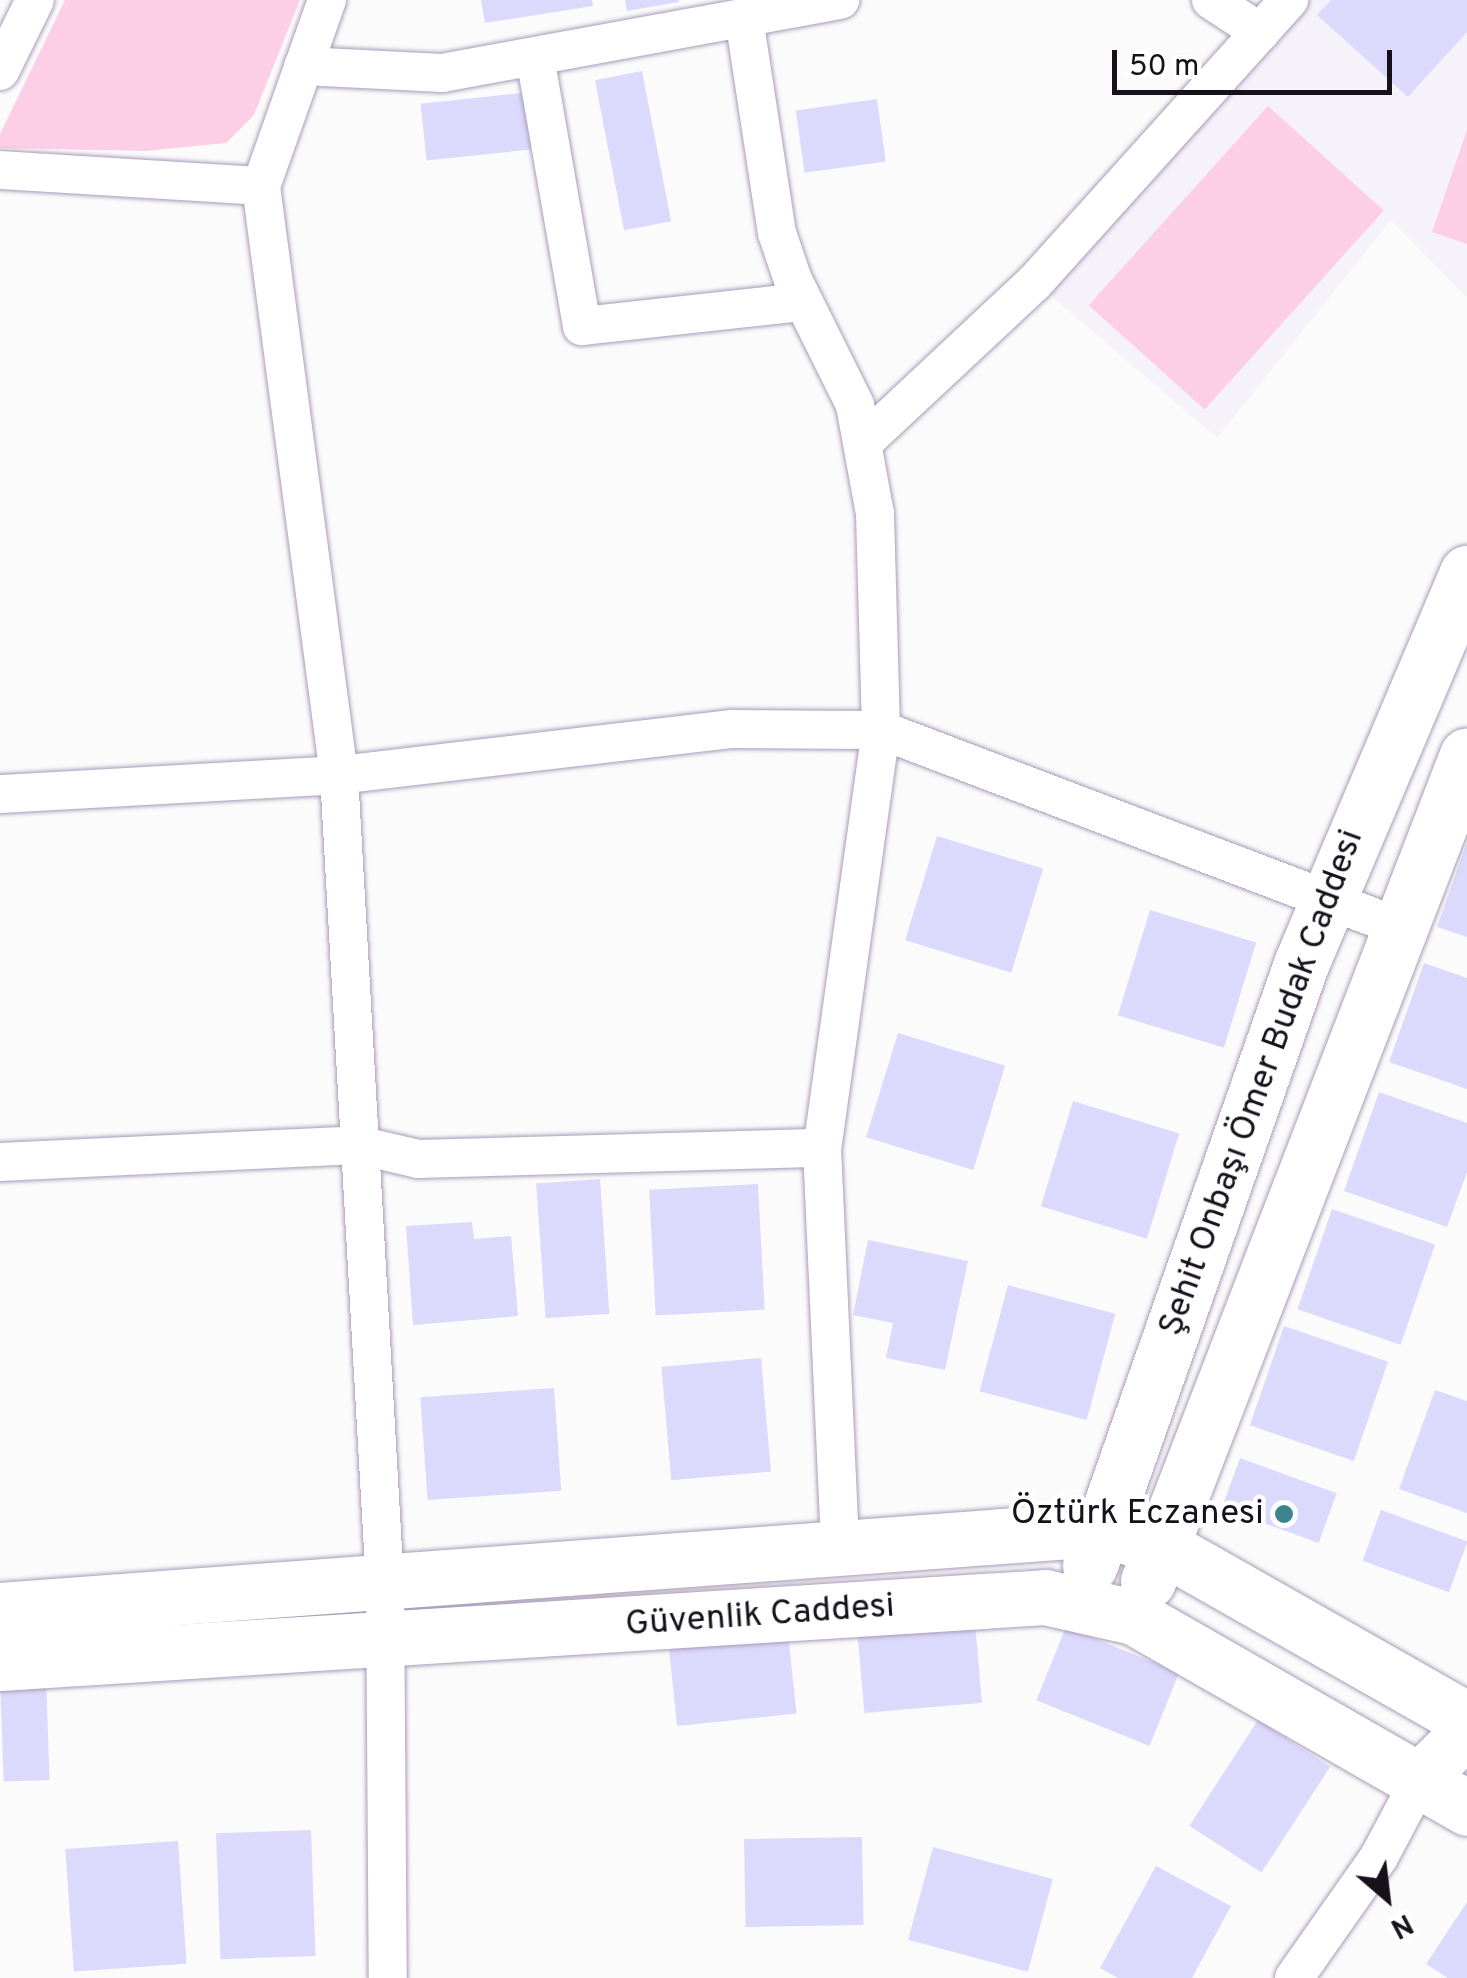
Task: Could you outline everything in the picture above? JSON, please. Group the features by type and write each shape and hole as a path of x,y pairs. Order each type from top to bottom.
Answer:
{"main road":[{"name":"Şehit Onbaşı Ömer Budak Caddesi","path":"1081,1602 1099,1528 1325,901 1467,574"},
{"name":"Şehit Onbaşı Ömer Budak Caddesi","path":"1134,1617 1467,755"},
{"name":"Güvenlik Caddesi","path":"0,1610 385,1585 1099,1528 1161,1546 1467,1720"},
{"name":"Güvenlik Caddesi","path":"0,1663 380,1643 1006,1598 1081,1602 1134,1617 1421,1778 1467,1808"}],"street":[{"path":"0,71 36,0"},
{"path":"327,0 261,186 339,775 385,1585 380,1643 388,1978"},
{"path":"303,66 402,76 535,57 840,0"},
{"path":"1211,0 1260,32"},
{"path":"865,441 1034,282 1289,0"},
{"path":"744,18 772,209 803,302 842,370 865,441 875,514 881,730 822,1148 840,1550"},
{"path":"535,57 582,326 803,302"},
{"path":"0,170 261,186"},
{"path":"0,794 339,775 732,728 881,730 1402,928"},
{"path":"0,1162 358,1145 418,1159 822,1148"},
{"path":"1294,1978 1379,1857 1421,1778 1467,1732"}],"shaded area":[{"path":"65,0 300,0 254,115 226,143 146,151 0,148 0,134"},
{"path":"1289,0 1467,0 1467,298 1391,220 1217,438 1035,282"},
{"path":"1268,106 1384,210 1205,410 1089,305"},
{"path":"1467,130 1467,244 1432,232"}],"building":[{"path":"481,0 592,0 593,6 485,23"},
{"path":"625,0 679,0 679,2 627,11"},
{"path":"1331,0 1467,0 1467,32 1408,97 1317,15"},
{"path":"642,71 671,221 624,230 595,80"},
{"path":"532,92 538,149 427,160 421,104"},
{"path":"877,99 886,161 805,173 796,110"},
{"path":"937,836 1043,868 1011,973 905,940"},
{"path":"1467,845 1467,937 1437,927"},
{"path":"1150,910 1256,942 1224,1048 1118,1015"},
{"path":"1424,963 1467,978 1467,1089 1389,1062"},
{"path":"898,1033 1005,1066 973,1170 866,1137"},
{"path":"1379,1092 1467,1123 1467,1172 1447,1227 1344,1191"},
{"path":"1073,1101 1179,1133 1147,1239 1041,1206"},
{"path":"600,1179 609,1314 546,1318 536,1183"},
{"path":"758,1184 765,1310 656,1316 649,1190"},
{"path":"1332,1209 1435,1244 1401,1345 1297,1309"},
{"path":"472,1222 474,1239 511,1236 518,1316 413,1325 406,1226"},
{"path":"868,1240 968,1261 945,1370 886,1358 893,1323 853,1315"},
{"path":"1008,1285 1115,1314 1087,1420 980,1391"},
{"path":"1284,1326 1388,1362 1354,1461 1250,1425"},
{"path":"761,1358 771,1472 671,1480 661,1367"},
{"path":"554,1388 561,1491 428,1500 420,1397"},
{"path":"1435,1390 1467,1401 1467,1513 1399,1489"},
{"path":"1240,1458 1337,1493 1319,1543 1222,1508"},
{"path":"1381,1510 1467,1541 1449,1592 1363,1561"},
{"path":"975,1623 982,1703 864,1713 857,1633"},
{"path":"1066,1627 1179,1673 1150,1746 1036,1700"},
{"path":"788,1633 796,1714 677,1726 669,1646"},
{"path":"46,1677 50,1780 4,1782 0,1679"},
{"path":"1258,1720 1330,1767 1262,1873 1189,1826"},
{"path":"311,1830 315,1956 220,1959 216,1833"},
{"path":"862,1837 864,1925 746,1927 744,1839"},
{"path":"178,1841 187,1964 74,1972 65,1849"},
{"path":"933,1847 1053,1879 1028,1972 908,1940"},
{"path":"1156,1866 1231,1906 1192,1978 1118,1978 1100,1968"},
{"path":"1467,1902 1467,1978 1448,1978 1426,1964"}],"place":[{"name":"Öztürk Eczanesi","path":"1284,1514"}]}
